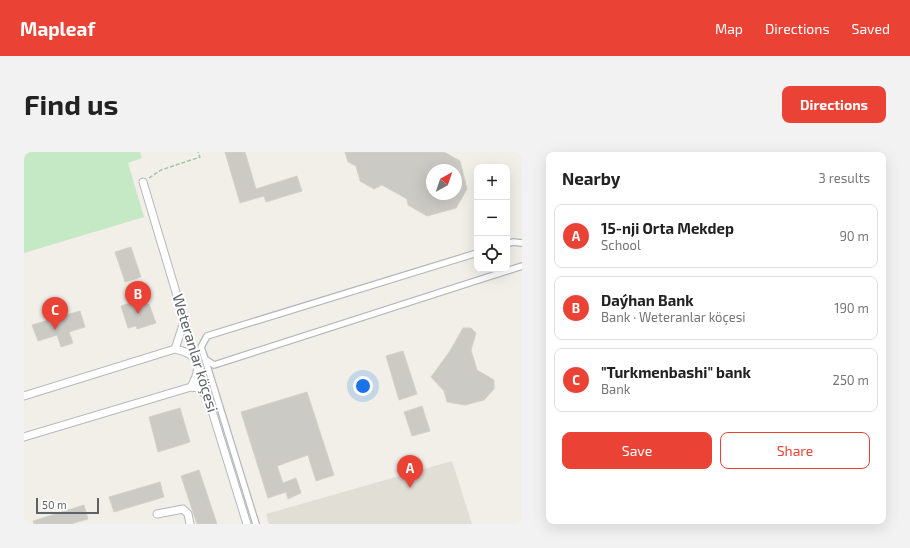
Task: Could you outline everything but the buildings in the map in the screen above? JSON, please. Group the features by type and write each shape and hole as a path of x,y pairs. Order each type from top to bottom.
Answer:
{"street":[{"name":"Weteranlar köçesi","path":"143,182 246,524"},
{"path":"510,243 522,243"},
{"path":"256,524 201,347 208,336 474,254"},
{"path":"205,358 214,365 522,266"},
{"path":"175,349 185,319"},
{"path":"24,396 175,349 188,352 196,360 198,374 191,387"},
{"path":"24,437 191,387 199,388 209,399"},
{"path":"157,514 183,509 188,514 190,524"}],"path":[{"path":"143,182 161,170 200,157 198,152"}],"shaded area":[{"path":"452,461 472,524 269,524 266,514"}],"green space":[{"path":"24,152 140,152 142,158 128,163 144,217 24,253"}],"place":[{"name":"Daýhan Bank","path":"138,314"},
{"name":"\"Turkmenbashi\" bank","path":"55,330"},
{"name":"15-nji Orta Mekdep","path":"410,488"}]}
